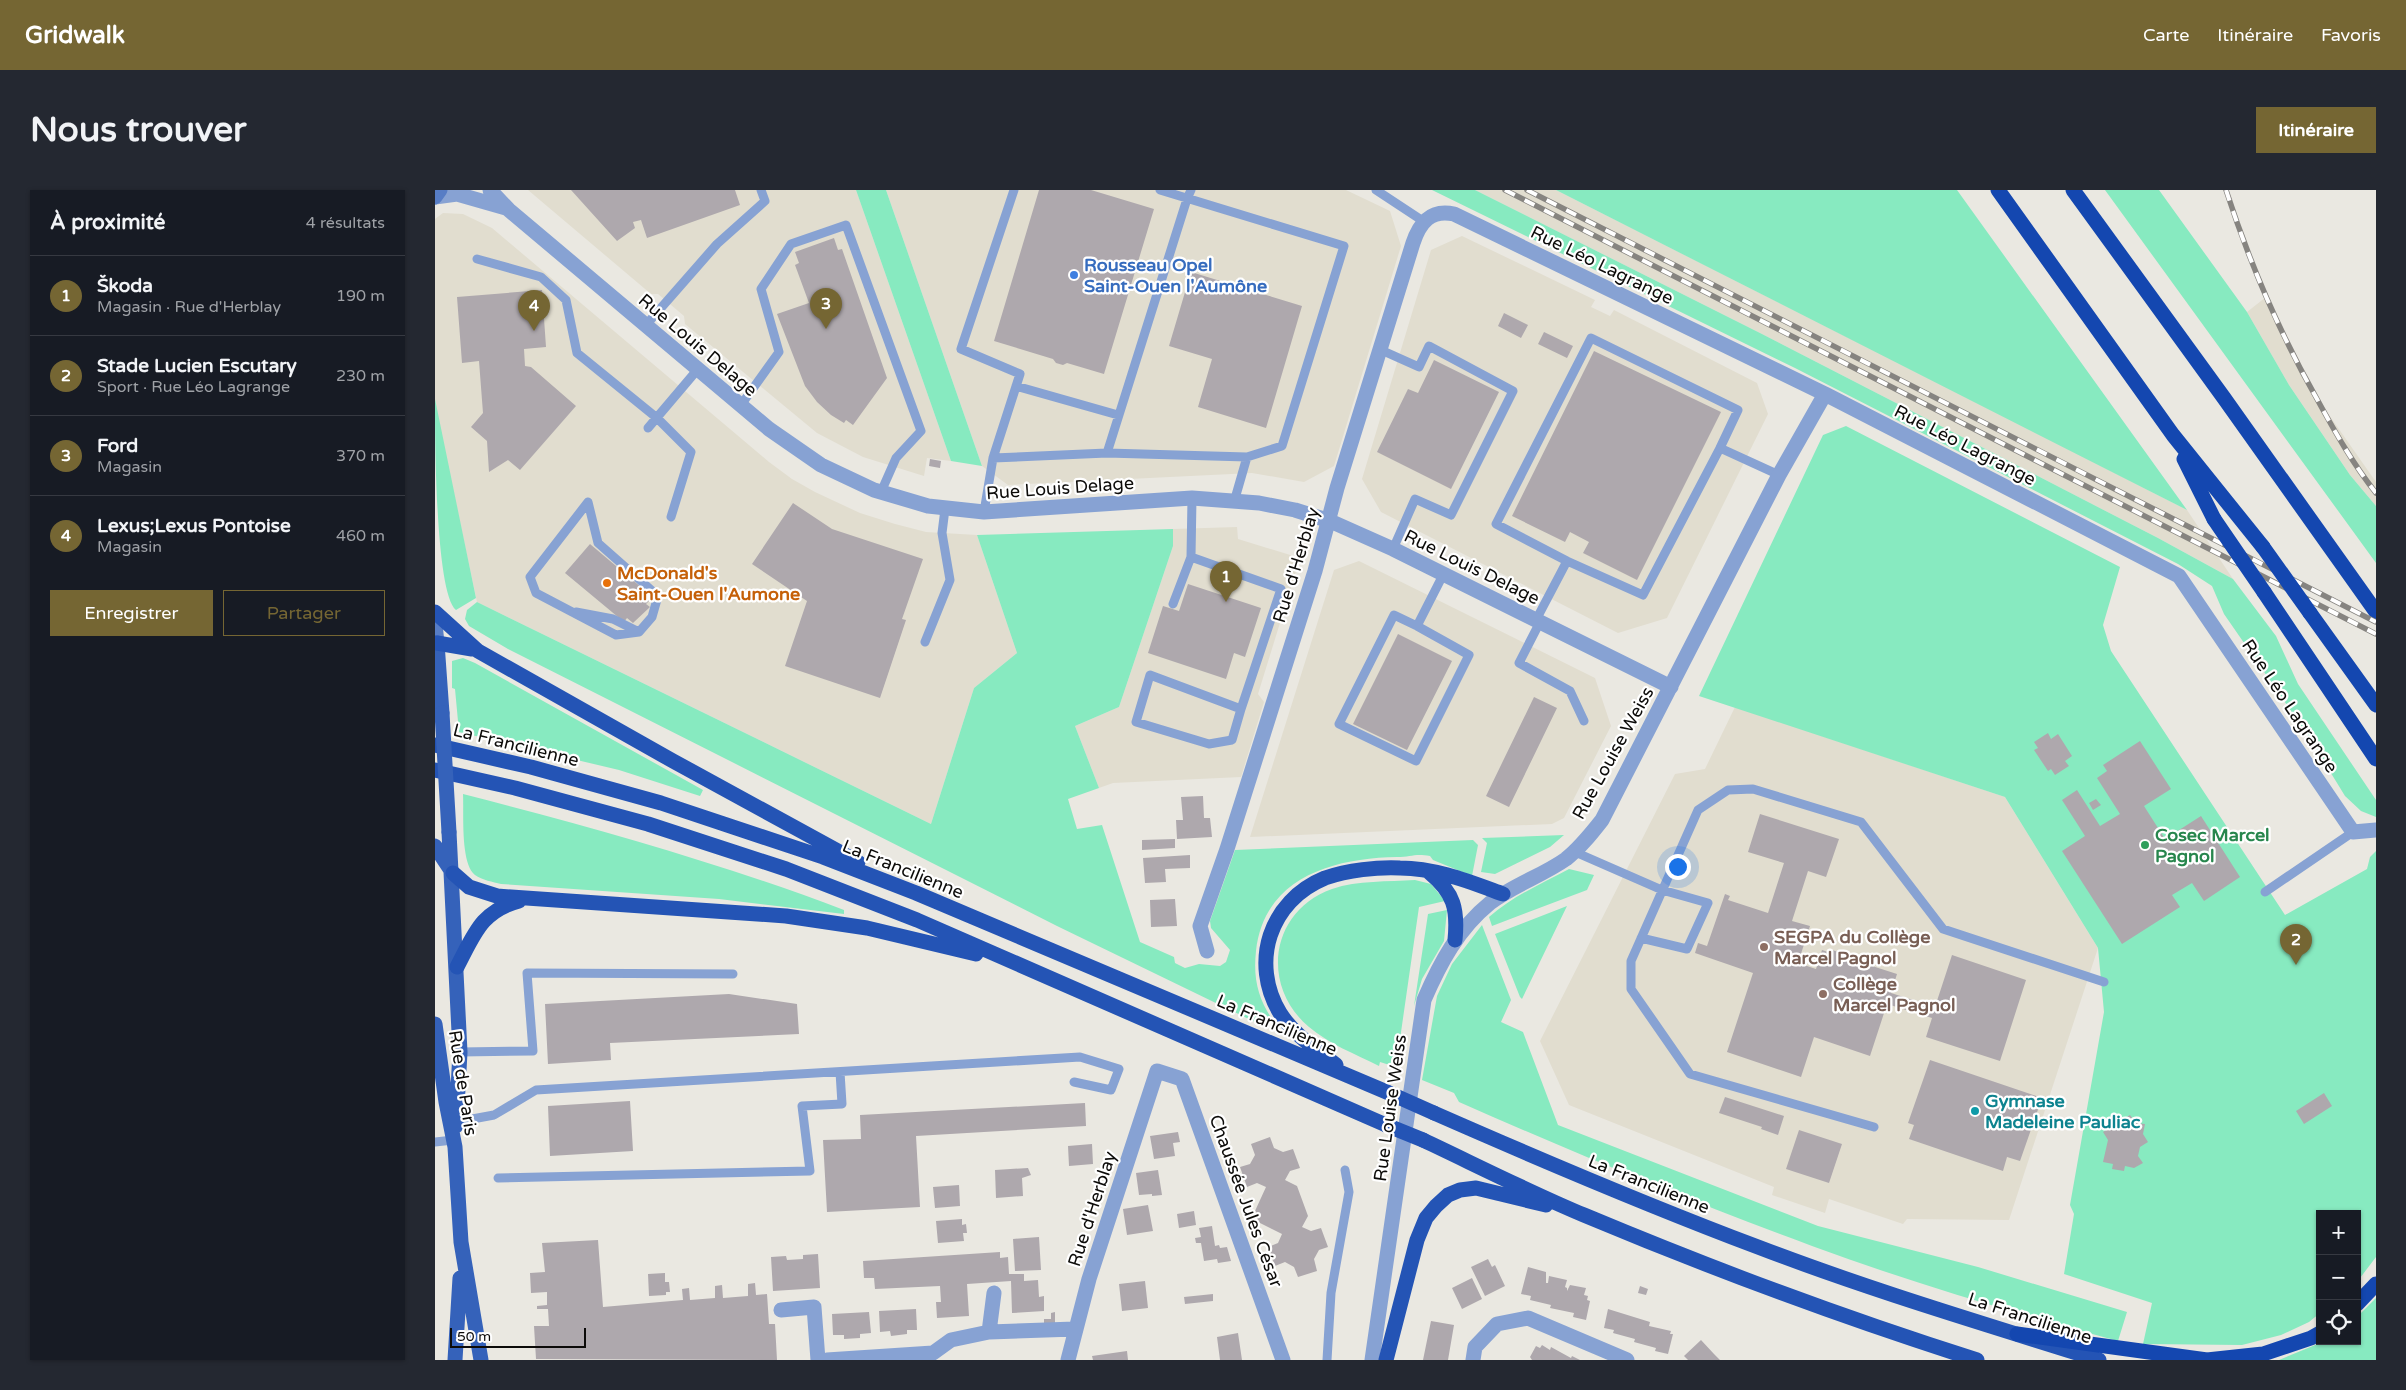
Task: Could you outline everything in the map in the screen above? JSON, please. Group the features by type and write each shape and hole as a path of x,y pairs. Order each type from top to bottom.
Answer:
{"highway":[{"path":"1998,190 2173,435 2263,547 2376,705"},
{"path":"2073,190 2376,612"},
{"path":"2173,435 2214,520 2376,759"},
{"path":"435,612 478,651 681,766 916,893"},
{"path":"436,643 478,651"},
{"name":"La Francilienne","path":"435,745 531,767 661,803 823,857 916,893 1389,1093 1600,1186 1760,1248 2099,1360"},
{"path":"435,770 584,806 718,846 851,894 1423,1140 1582,1214 1747,1281 1883,1330 1977,1360"},
{"path":"446,866 463,883 480,892 497,896 786,916 867,928 1012,962"},
{"path":"1353,1078 1294,1030 1281,1015 1267,984 1265,959 1270,934 1277,919 1291,902 1311,885 1325,878 1369,870 1398,868 1427,870 1503,894"},
{"path":"1427,870 1450,893 1456,912 1455,940"},
{"path":"457,967 481,923 489,914 505,904 529,898"},
{"path":"1386,1360 1417,1240 1426,1218 1448,1196 1460,1190 1476,1188 1582,1214"},
{"path":"2361,1300 2376,1284"},
{"path":"2017,1334 2207,1360 2263,1354 2316,1334"}],"main road":[{"path":"435,197 440,190"},
{"name":"Rue de Paris","path":"435,624 449,832 446,866 457,967 460,1052 454,1143"},
{"path":"435,846 446,866"},
{"name":"Rue de Paris","path":"435,1024 454,1143 461,1242 481,1360"},
{"name":"Rue de Paris","path":"455,1360 461,1242"}],"street":[{"name":"Rue Louis Delage","path":"490,190 509,210 769,429 821,465 881,492 945,509 984,512 1192,498 1277,506 1330,520 1393,549 1671,687"},
{"path":"435,197 463,195 509,210"},
{"name":"Rue Léo Lagrange","path":"1423,221 1434,214 1445,212 1455,214 1825,394 2179,576 2353,832"},
{"name":"Rue d'Herblay","path":"1207,951 1200,926 1233,830 1330,520 1337,488 1413,243 1423,221"},
{"name":"Rue Louise Weiss","path":"1372,1360 1425,1000 1437,970 1455,940 1485,908 1503,894 1575,852 1602,820 1779,475 1825,394"},
{"path":"2353,832 2376,830"},
{"name":"Rue d'Herblay","path":"1068,1360 1089,1279 1157,1071"},
{"name":"Chaussée Jules César","path":"1157,1071 1183,1079 1283,1360"},
{"path":"989,1332 994,1293"},
{"path":"781,1310 814,1307 818,1360"},
{"path":"1473,1360 1475,1347 1497,1324 1528,1318 1627,1360"},
{"path":"827,1360 933,1353 951,1340 989,1332 1075,1329"}],"lane":[{"path":"646,325 717,244 765,201 761,190"},
{"path":"984,512 993,458 1020,374 961,349 1014,190"},
{"path":"993,458 1107,452 1247,457 1282,446 1344,246 1189,194 1160,190"},
{"path":"1376,190 1423,221"},
{"path":"1107,452 1189,194"},
{"path":"741,405 779,352 761,289 791,244 846,226 921,431 895,458 881,492"},
{"path":"477,259 541,277 566,300 577,353 657,418 691,452 671,517"},
{"path":"1591,338 1738,410 1720,448 1643,595 1567,561 1496,524 1591,338"},
{"path":"1381,350 1419,367 1429,346 1513,391 1451,515 1415,499 1393,549"},
{"path":"648,428 698,369"},
{"path":"1016,386 1118,415"},
{"path":"1720,448 1779,475"},
{"path":"1234,502 1247,457"},
{"path":"1173,604 1191,556 1192,498"},
{"path":"588,502 598,544 658,596 652,617 639,632 616,635 593,625 573,611 536,593 531,578 588,502"},
{"path":"925,642 950,580 941,533 945,509"},
{"path":"1191,556 1281,589 1232,740 1209,744 1136,722 1150,675 1241,709"},
{"path":"1567,561 1519,664 1570,691 1584,721"},
{"path":"1417,626 1443,575"},
{"path":"573,611 613,619 639,632"},
{"path":"1394,616 1417,626 1469,655 1416,760 1339,724 1394,616"},
{"path":"1874,1127 1691,1074 1631,989 1631,960 1698,810 1728,790 1753,788 1861,822 1943,929 2104,982"},
{"path":"2265,892 2353,832"},
{"path":"1575,852 1663,890 1708,902 1687,949 1641,938"},
{"path":"460,1052 533,1051 527,973 733,974"},
{"path":"456,1122 494,1115 536,1090 1080,1058 1119,1068 1111,1090 1073,1082"},
{"path":"498,1178 810,1171 801,1106 842,1104 840,1072"},
{"path":"435,1142 454,1143"},
{"path":"1327,1360 1331,1293 1349,1192 1345,1170"}],"shaded area":[{"path":"528,190 856,190 951,461 927,458 924,476 863,457 817,433 685,324 684,316 658,294 651,294"},
{"path":"886,190 1346,190 1390,211 1401,246 1334,466 1304,482 1252,473 1008,485 982,466"},
{"path":"1475,190 1556,190 2187,510 2233,579 2158,538 1762,334"},
{"path":"443,213 463,214 492,228 769,462 792,479 860,513 895,524 926,532 977,535 1017,653 974,688 931,824 477,602 435,405 435,219"},
{"path":"1462,236 1595,300 1591,307 1610,316 1614,310 1757,383 1768,414 1667,618 1618,633 1381,512 1362,479 1431,250"},
{"path":"2266,297 2322,405 2376,482 2376,506 2350,475 2289,385 2247,312"},
{"path":"1237,527 1238,539 1300,558 1258,694 1264,702 1241,777 1113,783 1099,788 1075,726 1119,707 1173,546 1173,529"},
{"path":"1359,561 1595,678 1611,726 1564,818 1552,824 1250,837 1334,570"},
{"name":"Collège Marcel Pagnol","path":"1735,707 2005,797 2098,948 2009,1220 1907,1219 1903,1224 1829,1199 1825,1213 1772,1195 1774,1187 1569,1105 1540,1041 1675,774 1705,769"}],"green space":[{"path":"856,190 886,190 982,466 951,461"},
{"path":"1432,190 1475,190 1762,334 2158,538 2233,579 2276,636 2298,684 2376,800 2376,817 2361,811 2345,796 2307,734 2224,614 2212,586 2178,564 1795,368"},
{"path":"1556,190 1957,190 2187,510"},
{"path":"2105,190 2159,190 2247,312 2289,385 2350,475 2376,506 2376,563"},
{"path":"435,399 476,598 456,610 449,597 440,544 436,476"},
{"path":"1846,426 2120,567 2103,625 2111,651 2285,915 2367,869 2370,857 2376,851 2376,1257 2361,1277 2361,1210 2316,1210 2316,1316 2309,1322 2281,1335 2242,1345 2143,1344 2152,1303 2064,1274 2074,1214 2070,1205 2104,1012 2098,948 2005,797 1699,696 1823,435"},
{"path":"1173,529 1173,546 1119,707 1075,726 1099,788 1068,799 1077,829 1102,825 1140,942 1174,957 1175,963 1185,968 1199,964 1220,966 1226,962 1230,950 1211,928 1210,921 1235,850 1473,840 1478,845 1472,876 1425,855 1373,858 1327,868 1306,877 1288,889 1273,905 1262,926 1256,951 1255,971 1260,997 1274,1022 1255,1022 1057,926 508,649 469,626 465,619 467,610 477,602 931,824 974,688 1017,653 977,535"},
{"path":"463,658 703,790 700,796 619,770 459,732 455,689 452,688 452,661"},
{"path":"463,794 560,819 703,861 844,910 844,914 719,899 501,884 488,881 475,875 470,869 467,860 464,837"},
{"path":"1564,835 1550,847 1495,874 1481,872 1487,843 1482,838"},
{"path":"1569,869 1594,875 1587,890 1492,926 1489,917 1498,910 1527,891"},
{"path":"1415,880 1431,884 1445,901 1419,907 1396,1067 1380,1062 1379,1066 1325,1039 1309,1027 1293,1010 1283,991 1278,971 1279,951 1285,932 1295,914 1311,900 1332,889 1352,884"},
{"path":"1567,906 1522,999 1495,934"},
{"path":"1447,910 1444,941 1422,979 1414,1006 1428,914"},
{"path":"1482,925 1511,1000 1501,1022 1523,1032 1558,1125 1818,1226 1978,1267 2127,1312 2118,1341 1926,1285 1850,1260 1767,1229 1634,1177 1459,1102 1454,1093 1422,1080 1437,996 1452,964"},
{"path":"2376,1298 2376,1360 2279,1360 2316,1345 2361,1345 2361,1313"}],"building":[{"path":"571,190 735,190 740,205 647,238 641,220 633,222 635,228 617,241"},
{"name":"Rousseau Opel Saint-Ouen l'Aumône","path":"1039,190 1091,190 1154,209 1104,374 1067,363 1063,365 1056,363 1053,359 994,341"},
{"path":"834,238 838,250 842,249 887,378 853,425 846,420 844,423 831,415 817,402 805,386 777,314 809,303 795,265 799,263 795,252"},
{"path":"1191,272 1302,306 1266,428 1198,407 1212,359 1169,346"},
{"path":"542,290 546,347 524,349 525,366 531,367 576,406 520,470 508,460 489,472 487,441 471,427 483,413 479,361 462,363 457,297"},
{"path":"1504,313 1528,325 1521,338 1498,326"},
{"path":"1544,332 1573,346 1567,358 1538,344"},
{"path":"1594,351 1721,412 1637,580 1583,553 1589,542 1570,532 1565,542 1512,516"},
{"path":"1434,360 1499,392 1451,489 1377,452 1408,389 1418,393"},
{"path":"930,459 941,461 940,468 929,466"},
{"path":"793,503 832,529 923,559 902,619 906,620 880,698 785,666 807,601 752,564"},
{"name":"McDonald's Saint-Ouen l'Aumone","path":"590,544 648,593 645,596 650,600 646,604 650,607 633,623 627,618 624,622 565,573"},
{"path":"1188,584 1261,608 1245,657 1234,653 1226,679 1148,653 1163,606 1179,611"},
{"path":"1398,634 1452,661 1407,750 1353,724"},
{"path":"1534,697 1557,708 1509,807 1486,796"},
{"path":"2048,733 2051,739 2058,734 2072,756 2065,761 2069,766 2055,775 2051,769 2048,771 2034,750 2038,748 2034,742"},
{"name":"Cosec Marcel Pagnol","path":"2140,741 2171,789 2144,806 2165,839 2201,816 2240,877 2204,901 2192,883 2172,895 2180,907 2122,944 2062,851 2085,836 2062,800 2077,790 2100,826 2120,814 2097,778 2107,771 2103,765"},
{"path":"1203,796 1204,818 1210,818 1212,837 1177,839 1176,820 1183,820 1181,797"},
{"path":"2096,799 2101,805 2093,810 2089,803"},
{"path":"1760,814 1839,839 1826,877 1808,871 1792,921 1810,926 1798,963 1816,969 1822,950 1828,952 1829,949 1870,962 1869,965 1897,974 1891,993 1935,1007 1952,955 2026,980 2000,1061 1926,1037 1932,1018 1887,1004 1870,1056 1814,1037 1801,1077 1727,1052 1753,973 1695,953 1698,943 1707,946 1725,894 1730,896 1728,900 1768,913 1784,863 1748,852"},
{"path":"1175,839 1175,848 1142,850 1142,840"},
{"path":"1190,855 1190,868 1165,869 1166,882 1145,883 1143,858"},
{"path":"1175,899 1177,926 1151,927 1150,900"},
{"path":"729,994 797,1004 799,1034 610,1043 611,1060 548,1064 545,1004"},
{"name":"Gymnase Madeleine Pauliac","path":"1930,1060 2042,1098 2020,1161 2007,1157 2003,1171 1909,1139 1914,1125 1908,1123"},
{"path":"2324,1093 2332,1106 2304,1124 2296,1111"},
{"path":"1725,1097 1784,1116 1778,1135 1761,1129 1762,1127 1719,1113"},
{"path":"630,1101 633,1151 550,1156 548,1106"},
{"path":"1085,1103 1086,1126 916,1136 920,1207 827,1212 823,1140 861,1139 860,1115"},
{"path":"2130,1115 2136,1123 2145,1124 2143,1134 2148,1142 2140,1147 2138,1156 2143,1163 2134,1168 2125,1166 2124,1171 2112,1169 2113,1164 2103,1162 2108,1140 2103,1132 2111,1127 2113,1118 2122,1120"},
{"path":"1799,1130 1842,1144 1829,1183 1786,1169"},
{"path":"1178,1132 1180,1142 1173,1143 1175,1156 1154,1159 1150,1136"},
{"path":"1270,1137 1274,1148 1283,1152 1293,1149 1300,1168 1290,1171 1285,1180 1297,1186 1308,1216 1302,1227 1311,1231 1321,1228 1328,1247 1319,1250 1314,1259 1317,1271 1298,1277 1294,1267 1285,1262 1275,1266 1268,1247 1278,1243 1282,1234 1258,1222 1255,1211 1266,1187 1257,1183 1247,1187 1240,1167 1250,1164 1255,1155 1251,1144"},
{"path":"1092,1144 1093,1164 1069,1166 1068,1146"},
{"path":"1028,1168 1031,1175 1022,1178 1023,1196 996,1198 995,1170"},
{"path":"1158,1170 1162,1195 1139,1195 1136,1173"},
{"path":"959,1185 960,1206 935,1208 933,1187"},
{"path":"1148,1205 1153,1231 1127,1235 1123,1209"},
{"path":"1194,1211 1196,1225 1179,1228 1177,1214"},
{"path":"962,1219 962,1225 966,1224 967,1233 963,1233 964,1241 938,1243 936,1221"},
{"path":"1212,1226 1215,1246 1219,1245 1220,1248 1227,1247 1231,1261 1218,1263 1217,1259 1204,1261 1201,1243 1196,1243 1195,1238 1201,1237 1199,1228"},
{"path":"1039,1237 1041,1270 1015,1271 1013,1239"},
{"path":"598,1240 603,1307 683,1300 682,1289 689,1288 690,1300 715,1298 715,1286 722,1285 723,1298 748,1296 748,1284 755,1283 756,1295 767,1294 769,1324 775,1324 777,1360 536,1359 534,1326 549,1326 548,1309 537,1309 537,1306 547,1305 547,1292 531,1293 530,1273 545,1272 542,1243"},
{"path":"1000,1252 1000,1258 1008,1257 1009,1274 1024,1274 1024,1281 1038,1280 1039,1297 1044,1296 1044,1311 1012,1313 1011,1281 967,1284 969,1316 937,1318 936,1302 941,1302 940,1286 875,1289 874,1278 864,1278 863,1261"},
{"path":"818,1254 820,1288 773,1291 771,1257 786,1256 787,1260 803,1259 803,1255"},
{"path":"1488,1259 1492,1267 1495,1265 1505,1286 1485,1296 1471,1267"},
{"path":"1528,1267 1546,1272 1546,1283 1548,1283 1549,1276 1567,1280 1565,1287 1567,1291 1570,1285 1586,1288 1584,1295 1588,1296 1587,1300 1590,1301 1586,1320 1573,1317 1574,1313 1550,1308 1551,1305 1530,1300 1531,1296 1521,1294"},
{"path":"665,1273 665,1282 669,1282 670,1292 666,1292 666,1295 649,1296 648,1274"},
{"path":"1472,1278 1482,1299 1462,1309 1452,1288"},
{"path":"1145,1281 1148,1308 1122,1311 1119,1284"},
{"path":"1640,1286 1648,1289 1646,1295 1638,1293"},
{"path":"1213,1294 1213,1301 1185,1304 1184,1297"},
{"path":"916,1309 917,1330 907,1330 907,1334 891,1336 890,1331 880,1332 879,1311"},
{"path":"1608,1309 1650,1322 1649,1326 1671,1331 1670,1334 1673,1334 1668,1354 1655,1351 1656,1348 1634,1342 1635,1339 1613,1333 1614,1330 1604,1328"},
{"path":"869,1312 871,1333 860,1334 860,1338 844,1339 844,1335 833,1335 832,1314"},
{"path":"1055,1312 1055,1323 1044,1323 1044,1319 1051,1319 1051,1313"},
{"path":"1431,1321 1454,1325 1448,1360 1423,1360"},
{"path":"1238,1333 1242,1360 1220,1360 1217,1337"},
{"path":"1701,1340 1720,1360 1688,1360 1684,1356"},
{"path":"1542,1345 1550,1350 1551,1347 1571,1358 1572,1356 1580,1360 1532,1360 1530,1357 1536,1346 1540,1348"},
{"path":"1127,1351 1128,1360 1093,1360 1092,1356"}],"railway":[{"path":"1505,190 2376,634"},
{"path":"1527,190 2376,622"},
{"path":"2226,190 2255,271 2290,348 2338,436 2376,493"}],"place":[{"name":"Rousseau Opel Saint-Ouen l'Aumône","path":"1074,275"},
{"name":"Ford","path":"826,329"},
{"name":"Lexus;Lexus Pontoise","path":"534,331"},
{"name":"McDonald's Saint-Ouen l'Aumone","path":"607,583"},
{"name":"Škoda","path":"1226,602"},
{"name":"Cosec Marcel Pagnol","path":"2145,845"},
{"name":"SEGPA du Collège Marcel Pagnol","path":"1764,947"},
{"name":"Stade Lucien Escutary","path":"2296,965"},
{"name":"Collège Marcel Pagnol","path":"1823,994"},
{"name":"Gymnase Madeleine Pauliac","path":"1975,1111"}]}
